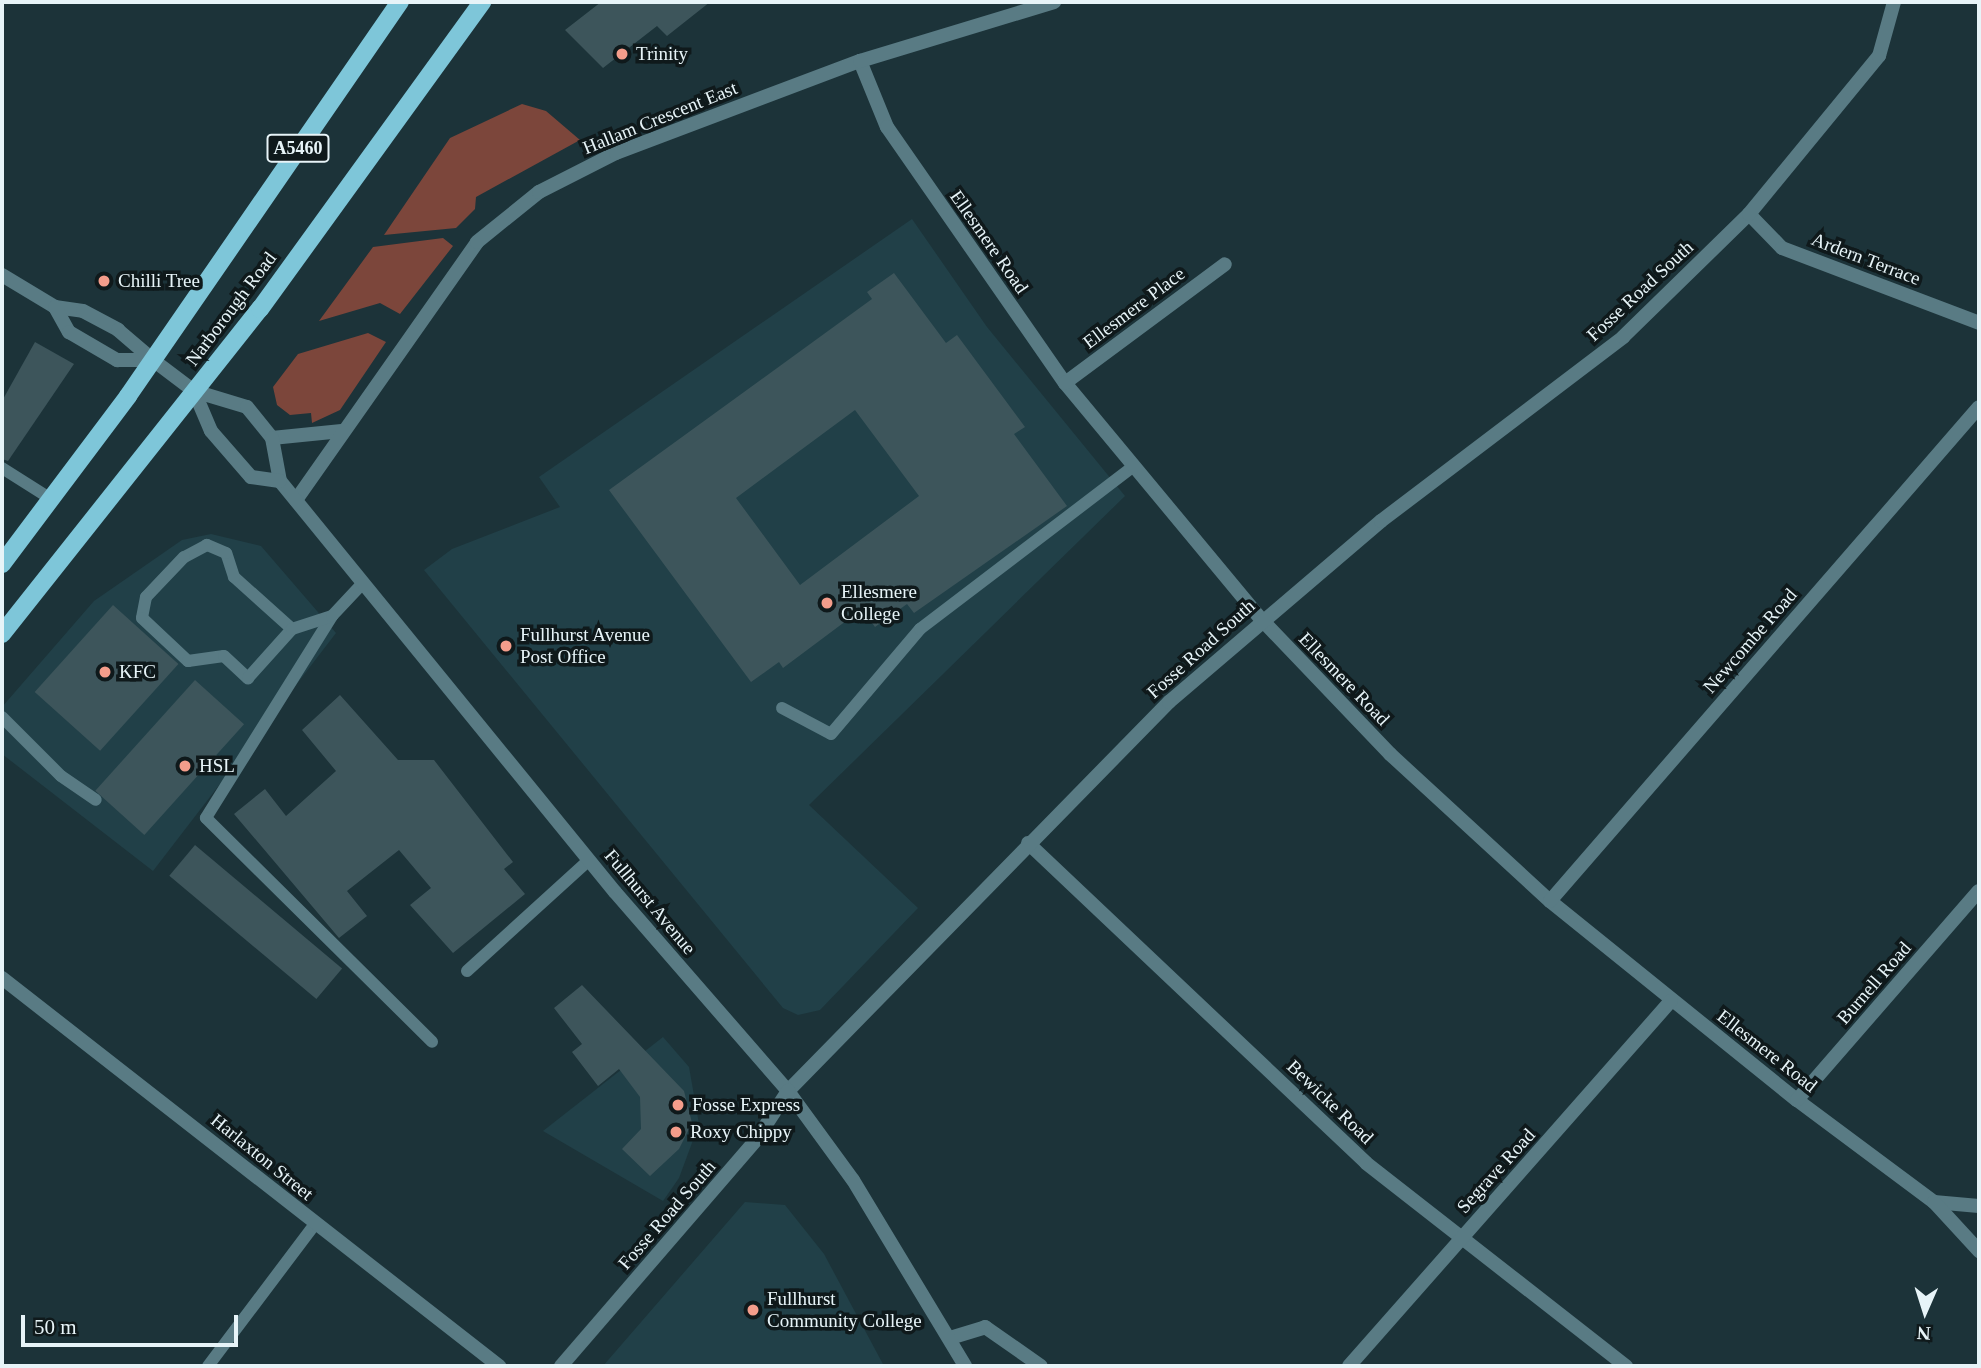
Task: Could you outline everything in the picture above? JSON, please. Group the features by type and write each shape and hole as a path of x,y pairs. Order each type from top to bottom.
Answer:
{"main road":[{"name":"Narborough Road","path":"2,564 153,360 400,2"},
{"name":"Narborough Road","path":"2,634 194,391 482,2"}],"street":[{"name":"Hallam Crescent East","path":"296,500 477,242 540,192 616,153 860,61 1054,2"},
{"name":"Fosse Road South","path":"561,1366 756,1140 788,1091 1028,843 1261,620 1623,337 1749,214 1879,56 1894,2"},
{"name":"Ellesmere Road","path":"860,61 887,127 1065,383 1261,620 1456,820 1671,1001 1797,1100 1934,1202 1979,1251"},
{"name":"Ardern Terrace","path":"1749,214 1782,248 1979,323"},
{"name":"Ellesmere Place","path":"1065,383 1225,264"},
{"path":"2,275 55,307 69,332 117,360 153,360"},
{"name":"Fullhurst Avenue","path":"55,307 92,315 194,391 247,407 272,438 280,481 590,860 788,1091 853,1180 965,1366"},
{"name":"Fullhurst Avenue","path":"194,391 211,431 251,477 280,481"},
{"name":"Newcombe Road","path":"1550,901 1979,407"},
{"path":"272,438 342,431"},
{"name":"Bewicke Road","path":"1028,843 1366,1163 1626,1366"},
{"name":"Burnell Road","path":"1797,1100 1979,891"},
{"name":"Harlaxton Street","path":"2,978 499,1366"},
{"name":"Segrave Road","path":"1349,1366 1671,1001"},
{"path":"1934,1202 1979,1206"},
{"path":"950,1338 985,1327 1041,1366"}],"lane":[{"path":"782,708 831,734 920,629 1133,467"},
{"path":"2,468 51,499"},
{"path":"292,629 234,577 226,553 208,545 184,557 146,597 142,618 188,661 223,656 248,678 292,629 332,616"},
{"path":"363,583 332,616 206,818 432,1042"},
{"path":"2,717 96,800"},
{"path":"467,971 590,860"},
{"path":"208,1366 315,1224"}],"shaded area":[{"path":"522,104 546,111 580,140 476,197 475,209 456,228 384,235 450,138"},
{"name":"Ellesmere College","path":"912,219 987,327 1125,496 809,805 918,908 820,1010 798,1015 783,1008 424,570 452,549 560,507 539,477"},
{"path":"443,238 453,246 400,314 380,303 319,321 373,247"},
{"path":"368,333 386,342 340,410 312,423 311,413 290,415 277,405 273,387 298,354"},
{"path":"211,534 261,546 336,633 153,871 2,754 2,707 94,601 182,540"},
{"path":"663,1037 689,1067 699,1124 679,1178 663,1201 543,1131"},
{"name":"Fullhurst Community College","path":"745,1202 785,1205 824,1254 884,1366 603,1366"}],"building":[{"path":"601,2 710,2 667,36 657,26 603,68 565,30"},
{"path":"894,273 946,343 957,335 1025,427 1014,434 1067,506 914,613 907,604 875,627 862,609 783,668 779,662 751,682 609,490 872,299 867,292","holes":["855,410 919,496 800,585 736,498"]},
{"path":"35,342 74,364 8,461 2,459 2,401"},
{"path":"113,605 178,664 100,751 35,692"},
{"path":"195,680 244,724 144,835 95,791"},
{"path":"340,695 398,760 434,760 513,862 504,869 525,894 453,953 410,905 431,888 399,850 347,891 367,916 339,938 234,814 265,789 286,816 336,771 302,730"},
{"path":"195,845 342,968 316,999 169,876"},
{"path":"582,985 684,1091 692,1123 679,1149 650,1176 622,1149 641,1129 640,1097 619,1069 598,1086 572,1052 582,1044 554,1008"}],"place":[{"name":"Trinity","path":"622,54"},
{"name":"Chilli Tree","path":"104,281"},
{"name":"Ellesmere College","path":"827,603"},
{"name":"Fullhurst Avenue Post Office","path":"506,646"},
{"name":"KFC","path":"105,672"},
{"name":"HSL","path":"185,766"},
{"name":"Fosse Express","path":"678,1105"},
{"name":"Roxy Chippy","path":"676,1132"},
{"name":"Fullhurst Community College","path":"753,1310"}]}
